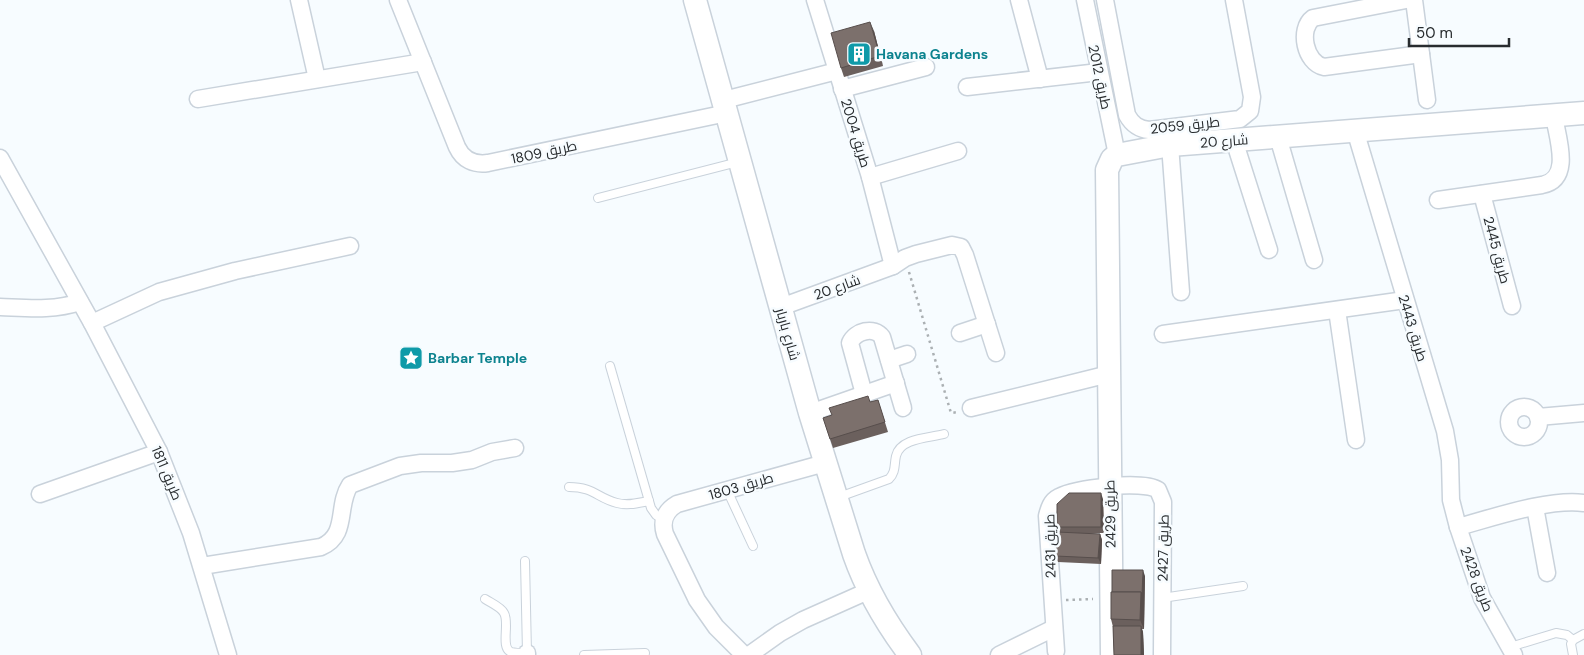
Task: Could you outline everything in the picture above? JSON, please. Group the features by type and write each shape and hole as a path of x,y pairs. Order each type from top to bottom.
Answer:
{"street":[{"path":"299,0 317,79"},
{"name":"طريق 1809","path":"398,0 459,152 467,160 477,164 725,107 837,71"},
{"name":"شارع باربار","path":"695,0 810,413 854,554 868,591 884,619 910,655"},
{"name":"طريق 2004","path":"815,0 870,177 899,262"},
{"path":"1019,0 1040,79"},
{"name":"طريق 2012","path":"1085,0 1117,154"},
{"name":"طريق 2059","path":"1105,0 1127,115 1138,128 1149,130 1240,119 1250,110 1252,97 1234,0"},
{"path":"1406,0 1313,18 1307,24 1305,32 1309,55 1316,64 1324,67 1421,54"},
{"path":"1414,0 1427,100"},
{"path":"198,99 422,62"},
{"path":"842,89 926,67"},
{"path":"967,87 1099,72"},
{"name":"شارع 20","path":"1117,154 1170,145 1584,113"},
{"path":"1438,200 1542,185 1555,179 1561,166 1554,116"},
{"name":"طريق 2443","path":"1355,130 1448,440 1452,500 1458,527"},
{"path":"1278,137 1314,260"},
{"path":"1234,140 1269,250"},
{"path":"1170,145 1181,292"},
{"path":"870,177 958,151"},
{"path":"971,408 1109,374 1107,170 1112,159 1117,154"},
{"name":"طريق 1811","path":"0,158 92,323 159,452 176,492 202,566 228,655"},
{"name":"طريق 2445","path":"1482,194 1512,306"},
{"name":"شارع 20","path":"781,307 899,262 948,245 956,245 966,255 987,324"},
{"path":"92,323 159,292 235,271 350,246"},
{"path":"1163,334 1405,300"},
{"path":"0,306 48,309 80,302"},
{"path":"1337,310 1356,440"},
{"path":"960,333 987,324 996,353"},
{"path":"864,394 850,347 851,340 856,335 870,330 876,331 882,337 903,408"},
{"path":"889,360 907,354"},
{"name":"طريق 2429","path":"1109,374 1112,655"},
{"path":"810,413 896,383"},
{"path":"1538,417 1584,413"},
{"path":"202,566 321,547 328,544 337,531 346,492 350,486 400,466 472,460 492,452 515,448"},
{"path":"40,494 159,452"},
{"name":"طريق 1803","path":"664,520 671,508 677,504 825,463"},
{"name":"طريق 2427","path":"1110,486 1150,486 1160,493 1163,502 1162,655"},
{"name":"طريق 2431","path":"1056,651 1047,516 1051,504 1066,494 1110,486"},
{"path":"1458,527 1534,507 1584,503"},
{"path":"1534,507 1547,573"},
{"path":"664,520 665,534 697,600 716,627 744,655"},
{"name":"طريق 2428","path":"1458,527 1482,598 1512,651"},
{"path":"748,655 803,620 868,591"},
{"path":"999,655 1054,628"}],"lane":[{"path":"598,198 740,162"},
{"path":"610,366 649,501 653,512 664,520"},
{"path":"836,498 889,478 894,472 897,453 904,445 944,434"},
{"path":"569,487 587,489 618,503 633,504 649,501"},
{"path":"728,490 753,546"},
{"path":"485,599 504,613 507,622 507,650 527,654 525,561"},
{"path":"1162,598 1243,586"},
{"path":"1512,651 1556,633 1567,635 1573,640"},
{"path":"1573,655 1571,644 1573,640 1584,634"},
{"path":"584,655 645,652"}],"path":[{"path":"899,262 952,414 971,408"},
{"path":"1052,600 1111,599"}],"building":[{"name":"Havana Gardens","path":"870,22 880,56 841,68 831,33"},
{"path":"868,396 870,402 878,400 885,422 830,439 823,418 832,415 829,408"},
{"path":"1069,493 1101,493 1101,527 1057,527 1057,504"},
{"path":"1057,532 1100,534 1098,558 1056,556"},
{"path":"1112,570 1143,570 1142,595 1141,592 1112,592"},
{"path":"1111,592 1141,592 1140,620 1111,619"},
{"path":"1113,626 1141,626 1141,655 1114,655"}],"place":[{"name":"Havana Gardens","path":"859,54"},
{"name":"Barbar Temple","path":"411,358"}]}
